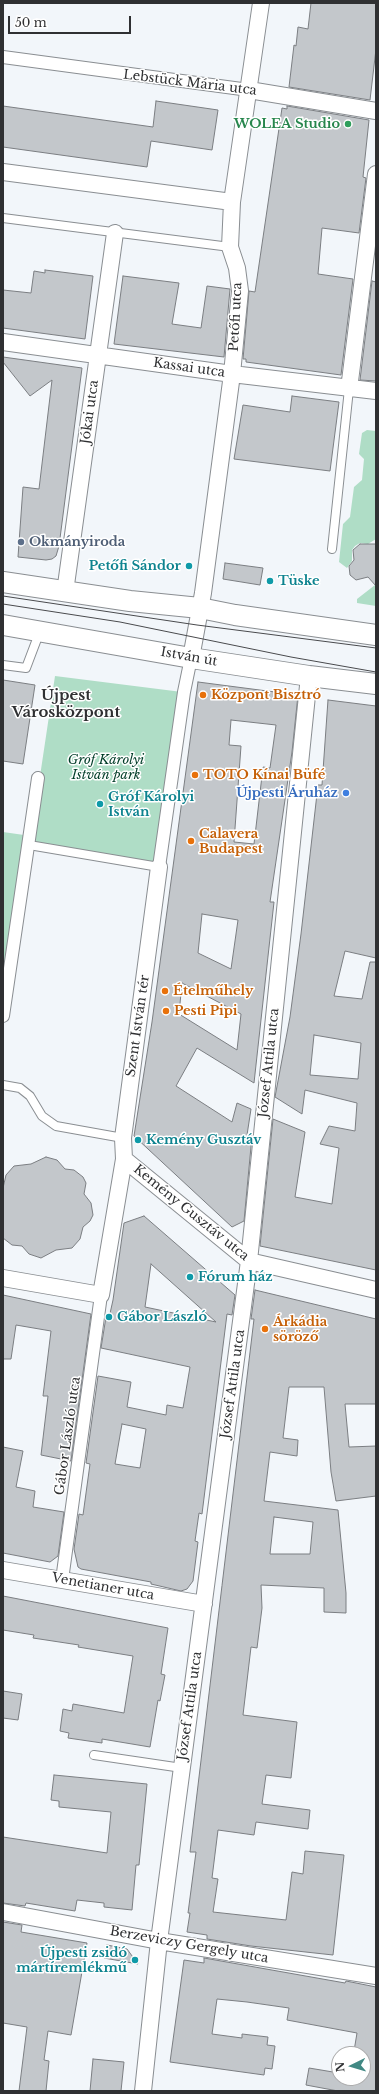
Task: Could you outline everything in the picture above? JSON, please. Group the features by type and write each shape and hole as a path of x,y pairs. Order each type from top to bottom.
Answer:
{"street":[{"name":"Petőfi utca","path":"191,658 200,608 232,374 240,291 237,268 230,248 232,202 261,3"},
{"name":"Lebstück Mária utca","path":"3,57 249,90 376,111"},
{"path":"3,172 232,202"},
{"path":"350,389 376,174"},
{"name":"Jókai utca","path":"65,592 115,233"},
{"name":"Kassai utca","path":"3,342 232,374 376,391"},
{"path":"3,582 130,601 200,608 230,615 372,633"},
{"name":"István út","path":"3,625 40,630 191,658 309,676 376,684"},
{"name":"Szent István tér","path":"101,1295 124,1159 123,1138 159,867 184,692 191,658"},
{"name":"József Attila utca","path":"143,2091 159,1941 249,1261 309,676"},
{"path":"3,1016 38,778"},
{"name":"Kemény Gusztáv utca","path":"124,1159 249,1261 376,1290"},
{"path":"3,1278 101,1295"},
{"name":"Gábor László utca","path":"62,1580 101,1295"},
{"name":"Venetianer utca","path":"3,1570 204,1604"},
{"name":"Berzeviczy Gergely utca","path":"3,1912 159,1941 376,1976"}],"lane":[{"path":"3,218 230,248"},
{"path":"332,549 350,389"},
{"path":"3,664 26,668 40,630"},
{"path":"28,845 159,867"},
{"path":"3,1085 20,1088 30,1096 42,1116 56,1126 123,1138"},
{"path":"94,1755 182,1768"}],"green space":[{"path":"367,430 376,431 376,539 368,544 360,543 355,546 352,550 352,561 347,568 339,562 343,524 350,517 354,487 362,480 364,459 359,454 362,433"},
{"path":"375,585 376,606 357,603 357,599"},
{"name":"Gróf Károlyi István park","path":"55,676 182,692 156,863 30,843"},
{"path":"3,832 24,835 3,973"}],"building":[{"path":"311,3 376,3 376,49 370,100 289,87 294,45 296,46 298,27 308,29"},
{"path":"156,101 218,110 212,150 151,141 147,167 3,147 3,106 153,127"},
{"path":"287,106 369,120 363,177 366,178 359,233 322,228 318,274 353,279 341,375 246,362 246,359 243,359 249,291 255,292 282,108 287,109"},
{"path":"45,270 93,276 85,339 3,328 3,290 31,293 34,271 45,273"},
{"path":"123,276 179,283 172,324 201,328 207,286 230,289 224,357 114,344"},
{"path":"372,281 376,282 376,381 360,380"},
{"path":"3,357 82,368 59,546 56,556 52,559 46,560 18,557 23,487 39,489 52,380 30,396 3,362"},
{"path":"292,396 339,402 330,471 234,459 243,405 290,412"},
{"path":"360,544 376,544 376,586 368,577 356,580 350,575 349,566 354,560 353,550"},
{"path":"225,563 263,568 260,585 223,579"},
{"path":"3,680 35,685 23,764 3,761"},
{"path":"198,682 298,695 292,752 270,902 274,902 254,1083 197,1048 176,1086 232,1122 237,1103 251,1109 247,1135 252,1136 244,1221 232,1227 134,1136 152,1022","holes":["231,720 276,725 270,768 263,767 254,844 234,842 241,746 229,745","202,914 238,920 231,969 198,953","182,983 241,1014 237,1050 179,1014"]},
{"path":"328,700 376,706 376,958 345,951 334,996 362,999 370,962 376,962 376,1270 260,1246 273,1119 305,1132 295,1197 332,1204 339,1148 320,1144 329,1126 355,1131 357,1103 305,1090 302,1114 275,1097 290,1017 318,785 322,785","holes":["314,1035 361,1043 358,1079 310,1075"]},
{"path":"46,1157 57,1160 65,1169 74,1170 83,1177 86,1183 84,1194 91,1203 93,1215 90,1221 83,1227 80,1239 72,1248 56,1250 41,1258 29,1254 22,1246 12,1245 3,1238 3,1188 6,1175 14,1166 31,1164"},
{"path":"144,1216 235,1295 232,1315 227,1314 202,1514 199,1513 195,1541 198,1542 193,1581 187,1589 181,1591 151,1584 151,1582 81,1569 78,1567 74,1549 79,1514 83,1515 90,1464 86,1463 98,1376 131,1382 127,1407 166,1415 167,1405 183,1408 190,1367 101,1348 106,1317 109,1318 113,1300 124,1223","holes":["151,1264 216,1322 145,1307","122,1424 146,1429 140,1468 115,1464"]},
{"path":"255,1290 376,1319 376,1404 345,1404 349,1447 376,1446 376,1496 336,1501 331,1472 324,1387 289,1387 283,1438 298,1440 297,1456 270,1452 264,1501 338,1510 346,1593 346,1613 324,1612 324,1588 261,1585 262,1608 257,1648 251,1647 243,1715 297,1722 291,1778 266,1775 262,1804 310,1810 308,1829 256,1822 254,1835 218,1830 212,1878 218,1879 213,1912 286,1920 292,1872 303,1874 305,1851 344,1855 333,1955 251,1946 207,1939 207,1935 187,1932 196,1852 190,1852 254,1319 251,1319","holes":["274,1517 313,1522 310,1554 270,1554"]},
{"path":"3,1295 91,1314 71,1461 41,1455 48,1396 43,1396 51,1331 16,1325 11,1359 3,1359"},
{"path":"3,1447 23,1451 16,1487 35,1491 33,1507 64,1512 58,1556 50,1562 3,1553"},
{"path":"3,1596 168,1628 161,1674 165,1675 160,1701 158,1700 150,1747 102,1739 102,1743 68,1738 69,1733 60,1731 63,1709 72,1711 73,1704 124,1713 133,1656 78,1647 79,1645 33,1638 34,1635 3,1630"},
{"path":"3,1691 22,1694 18,1720 3,1718"},
{"path":"54,1775 147,1784 139,1865 136,1865 132,1910 104,1907 104,1903 77,1900 75,1911 26,1903 25,1906 3,1903 3,1837 107,1853 111,1812 59,1807 59,1801 51,1800"},
{"path":"3,1922 22,1925 21,1932 87,1943 71,2035 48,2031 44,2060 49,2061 46,2091 19,2091 27,2027 3,2023"},
{"path":"107,1945 127,1949 138,1964 104,1958"},
{"path":"204,1958 345,1983 346,1981 376,1987 376,2091 338,2091 306,2085 309,2068 331,2072 331,2086 371,2086 371,2046 355,2046 357,2033 287,2020 289,2008 247,2002 217,1999 212,2034 242,2038 242,2034 268,2037 267,2045 275,2046 272,2069 265,2068 264,2075 170,2062 184,1960 204,1963"},
{"path":"93,2059 124,2062 121,2091 90,2091"}],"tram line":[{"path":"3,596 197,625 376,648"},
{"path":"3,604 120,622 291,657 376,672"}],"place":[{"name":"WOLEA Studio","path":"348,124"},
{"name":"Okmányiroda","path":"21,542"},
{"name":"Petőfi Sándor","path":"189,566"},
{"name":"Tüske","path":"270,581"},
{"name":"Központ Bisztró","path":"203,695"},
{"name":"TOTO Kínai Büfé","path":"195,775"},
{"name":"Újpesti Áruház","path":"346,793"},
{"name":"Gróf Károlyi István","path":"100,804"},
{"name":"Calavera Budapest","path":"191,841"},
{"name":"Ételműhely","path":"165,991"},
{"name":"Pesti Pipi","path":"166,1011"},
{"name":"Kemény Gusztáv","path":"138,1140"},
{"name":"Fórum ház","path":"190,1277"},
{"name":"Gábor László","path":"109,1317"},
{"name":"Árkádia söröző","path":"265,1329"},
{"name":"Újpesti zsidó mártíremlékmű","path":"135,1960"}],"district":[{"name":"Újpest Városközpont","path":"66,704"}]}
